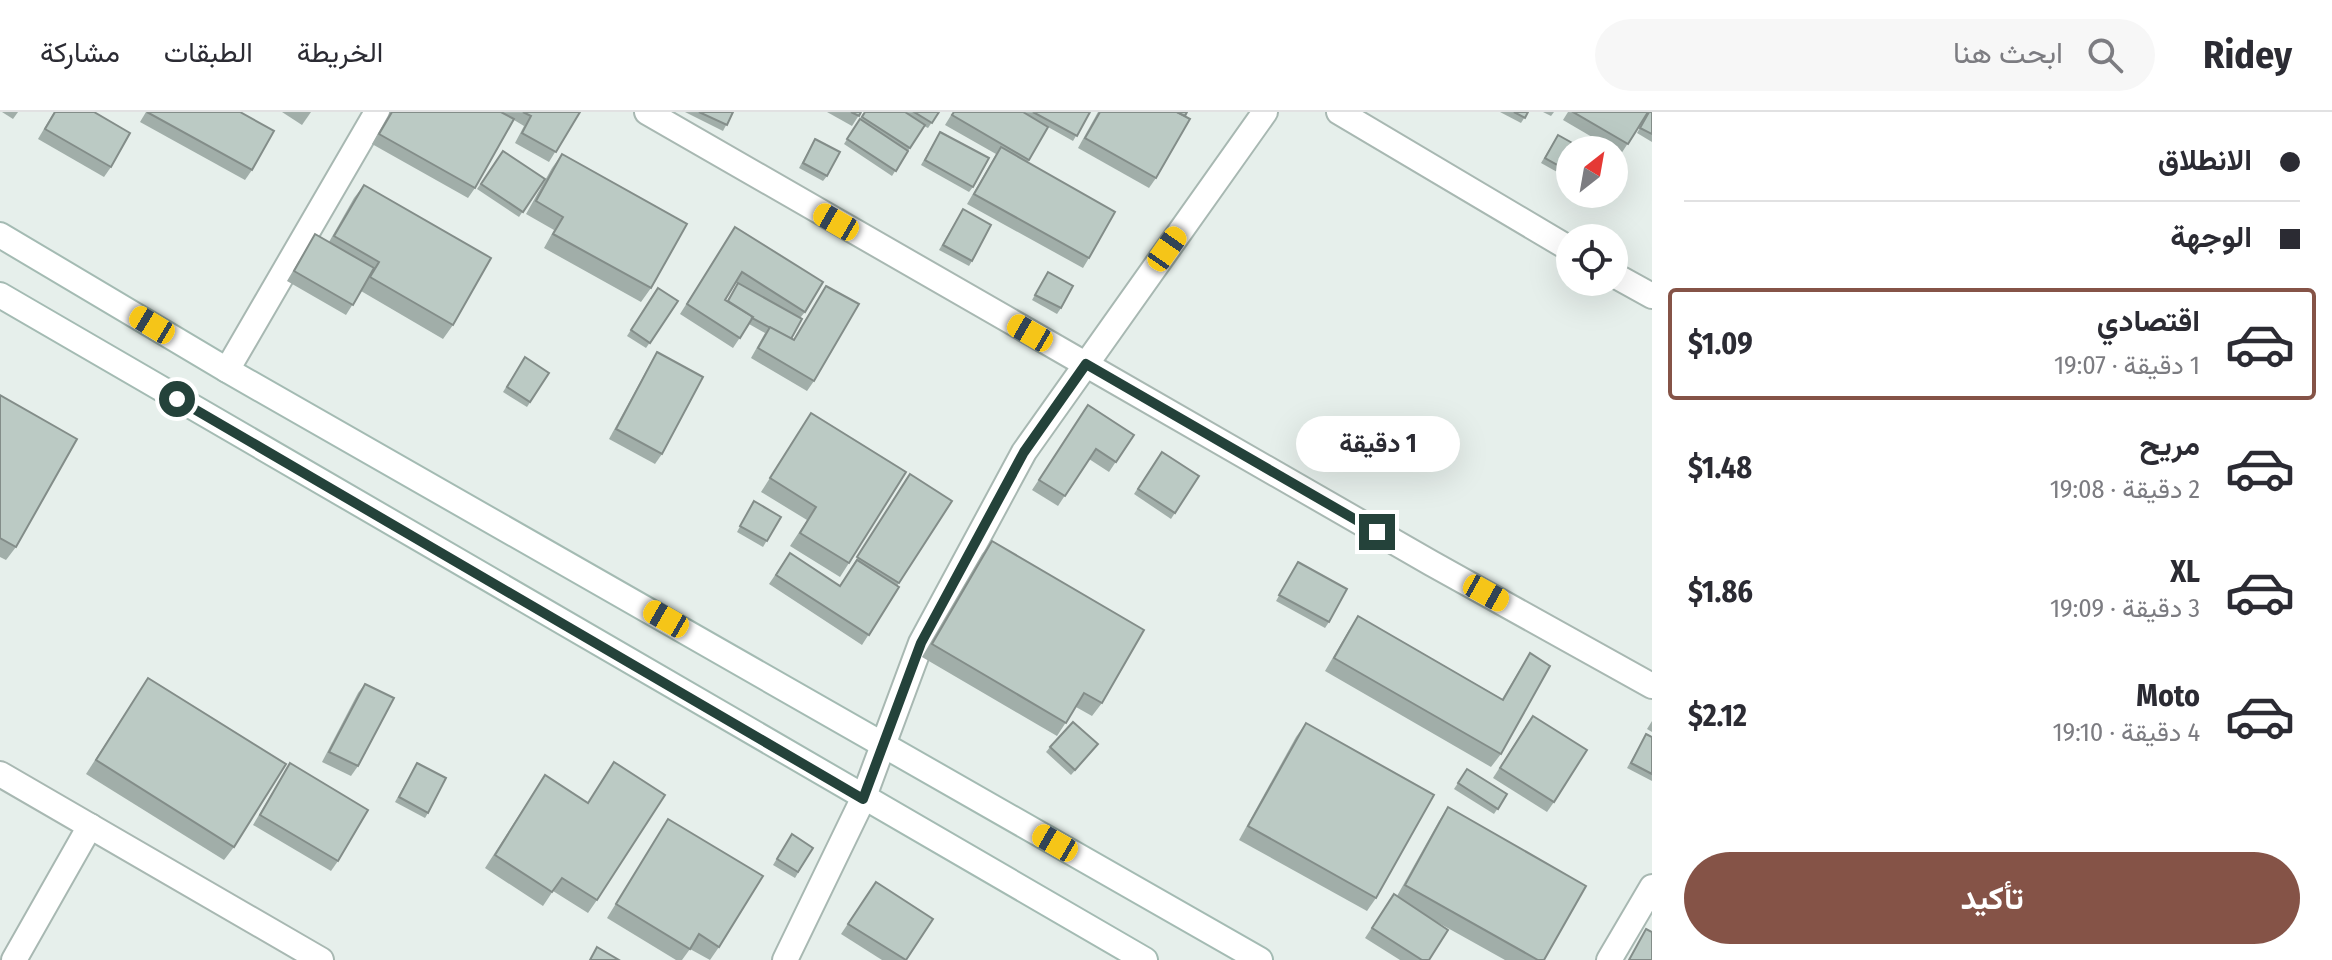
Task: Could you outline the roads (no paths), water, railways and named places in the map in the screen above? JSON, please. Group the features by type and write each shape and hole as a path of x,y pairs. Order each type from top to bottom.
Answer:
{"street":[{"path":"227,370 377,112"},
{"path":"647,112 1652,686"},
{"path":"785,960 863,799 921,643 1024,452 1265,112"},
{"path":"1339,112 1556,241"},
{"path":"0,235 227,370 1260,960"},
{"path":"1628,283 1652,296"},
{"path":"0,295 863,799 1145,960"},
{"path":"0,774 321,960"},
{"path":"14,960 90,826"},
{"path":"1609,960 1652,887"}]}
